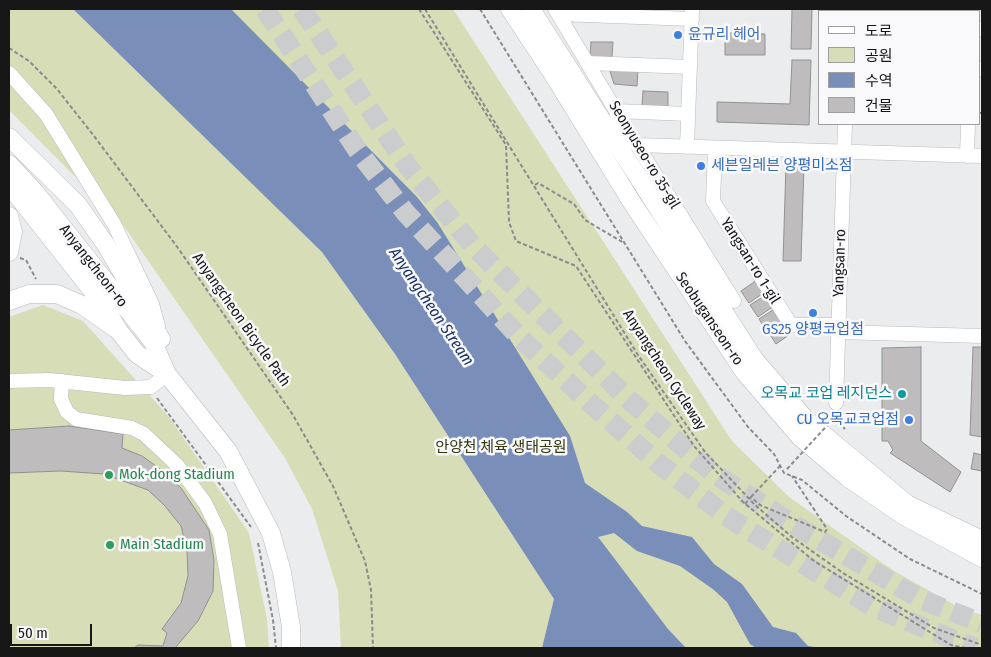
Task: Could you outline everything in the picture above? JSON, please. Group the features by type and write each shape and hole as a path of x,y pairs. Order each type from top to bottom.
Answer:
{"main road":[{"name":"Seobuganseon-ro","path":"510,9 551,70 631,201 745,373 800,437 847,477 905,510 982,558"},
{"name":"Seobuganseon-ro","path":"531,9 754,359 807,421 905,510 982,540"},
{"path":"9,137 78,205 106,245 161,336 167,374"},
{"name":"Anyangcheon-ro","path":"9,164 35,192 152,342 167,374 228,451 272,533 282,572 291,627 292,648"},
{"name":"Anyangcheon-ro","path":"9,185 105,307 118,330 137,354 167,374"},
{"path":"9,216 13,232 13,255"},
{"path":"9,301 39,293 57,294 70,298 118,330"},
{"path":"982,528 944,511 905,510 909,526 938,548 982,571"}],"street":[{"path":"557,11 692,14 687,147"},
{"name":"Seonyuseo-ro 35-gil","path":"557,11 616,110 622,125 734,301"},
{"path":"588,63 690,67"},
{"path":"9,73 46,114 114,224 152,304 161,336"},
{"path":"616,110 688,114"},
{"name":"Yangsan-ro","path":"832,408 845,125"},
{"path":"967,156 968,125"},
{"path":"637,146 982,156"},
{"name":"Yangsan-ro 1-gil","path":"715,148 713,201 791,325 837,329"},
{"path":"837,329 982,336"},
{"path":"9,382 30,379 125,388 149,387 167,374"},
{"path":"62,381 61,399 67,412 76,419 132,428 144,434 177,465 205,503 222,542 239,648"}],"path":[{"path":"419,9 506,145 508,222 516,241 576,266 694,446 745,504 814,561 951,644 965,648"},
{"name":"Anyangcheon Cycleway","path":"425,9 638,355 705,452 792,538 843,573 934,628 982,645"},
{"name":"Anyangcheon Bicycle Path","path":"9,48 29,61 57,89 94,136 178,248 293,415 333,486 365,561 371,590 373,648"},
{"path":"534,185 538,183 574,204 585,220 626,244"},
{"path":"13,255 26,260 38,282 39,293"},
{"path":"149,387 251,528"},
{"path":"832,408 834,418 845,429"},
{"path":"784,472 834,418"},
{"path":"745,504 780,466"},
{"path":"750,498 760,505 825,532 827,528 792,476"},
{"path":"256,535 273,620 276,648"}],"green space":[{"name":"안양천 체육 생태공원","path":"9,9 453,9 732,441 789,497 894,571 960,608 982,615 982,648 341,648 338,591 312,509 285,458 124,226 9,110"},
{"name":"Mok-dong Stadium","path":"43,305 83,321 169,417 249,533 267,619 269,648 9,648 9,317"}],"water":[{"name":"Anyangcheon Stream","path":"73,9 231,9 417,197 437,222 570,436 585,483 627,512 642,526 692,537 714,564 742,584 773,627 796,633 808,646 820,648 756,648 750,644 727,602 714,590 680,566 637,551 614,533 598,537 668,629 686,648 542,648 554,599 395,354 322,252"}],"building":[{"path":"792,9 812,9 811,49 791,49"},
{"path":"725,33 765,34 765,55 725,55"},
{"path":"591,42 613,42 612,57 590,57"},
{"path":"792,60 811,60 809,125 717,122 717,102 790,104"},
{"path":"609,68 638,70 637,86 614,84"},
{"path":"643,91 668,92 668,107 642,106"},
{"path":"786,164 804,165 801,261 783,261"},
{"path":"757,280 765,292 749,303 741,291"},
{"path":"766,295 774,306 758,317 750,305"},
{"path":"776,308 783,320 767,331 759,319"},
{"path":"785,322 792,333 776,344 769,333"},
{"name":"오목교 코업 레지던스","path":"921,347 921,441 961,472 950,492 890,453 893,450 888,441 882,441 882,348"},
{"path":"973,347 982,347 982,437 970,435"},
{"path":"69,426 123,434 122,448 142,456 163,471 181,488 209,530 214,560 213,591 198,621 175,648 134,648 138,645 163,646 167,633 162,629 181,603 188,576 187,550 181,526 165,506 148,490 104,474 61,471 9,473 9,430"},
{"path":"974,453 982,455 982,471 971,469"}],"tunnel":[{"path":"265,9 358,151 405,212 521,339 589,402 658,463 726,516 875,608 975,648"},
{"path":"302,9 409,168 473,246 627,398 713,473 806,532 922,600 982,623"}],"place":[{"name":"윤규리 헤어","path":"678,35"},
{"name":"세븐일레븐 양평미소점","path":"701,166"},
{"name":"GS25 양평코업점","path":"813,313"},
{"name":"오목교 코업 레지던스","path":"902,394"},
{"name":"CU 오목교코업점","path":"909,420"},
{"name":"Mok-dong Stadium","path":"109,475"},
{"name":"Main Stadium","path":"110,545"}]}
